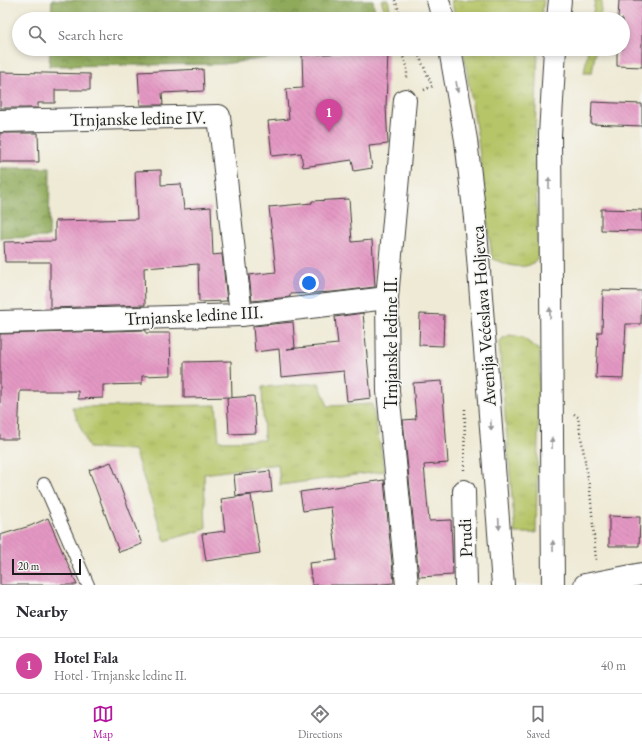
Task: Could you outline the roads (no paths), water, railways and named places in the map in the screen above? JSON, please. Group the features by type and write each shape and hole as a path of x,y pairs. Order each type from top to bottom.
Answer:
{"street":[{"path":"438,0 441,12"},
{"path":"559,12 560,0"},
{"name":"Avenija Većeslava Holjevca","path":"451,56 466,140 475,218 503,585"},
{"path":"553,585 550,143 555,56"},
{"name":"Trnjanske ledine II.","path":"405,100 387,298 388,391 407,585"},
{"name":"Trnjanske ledine IV.","path":"0,121 219,116 241,316"},
{"name":"Trnjanske ledine III.","path":"0,322 241,316 387,298"},
{"name":"Prudi","path":"464,491 466,585"},
{"path":"591,583 642,574"}],"lane":[{"path":"44,484 88,585"}],"place":[{"name":"Hotel Fala","path":"329,132"}]}
